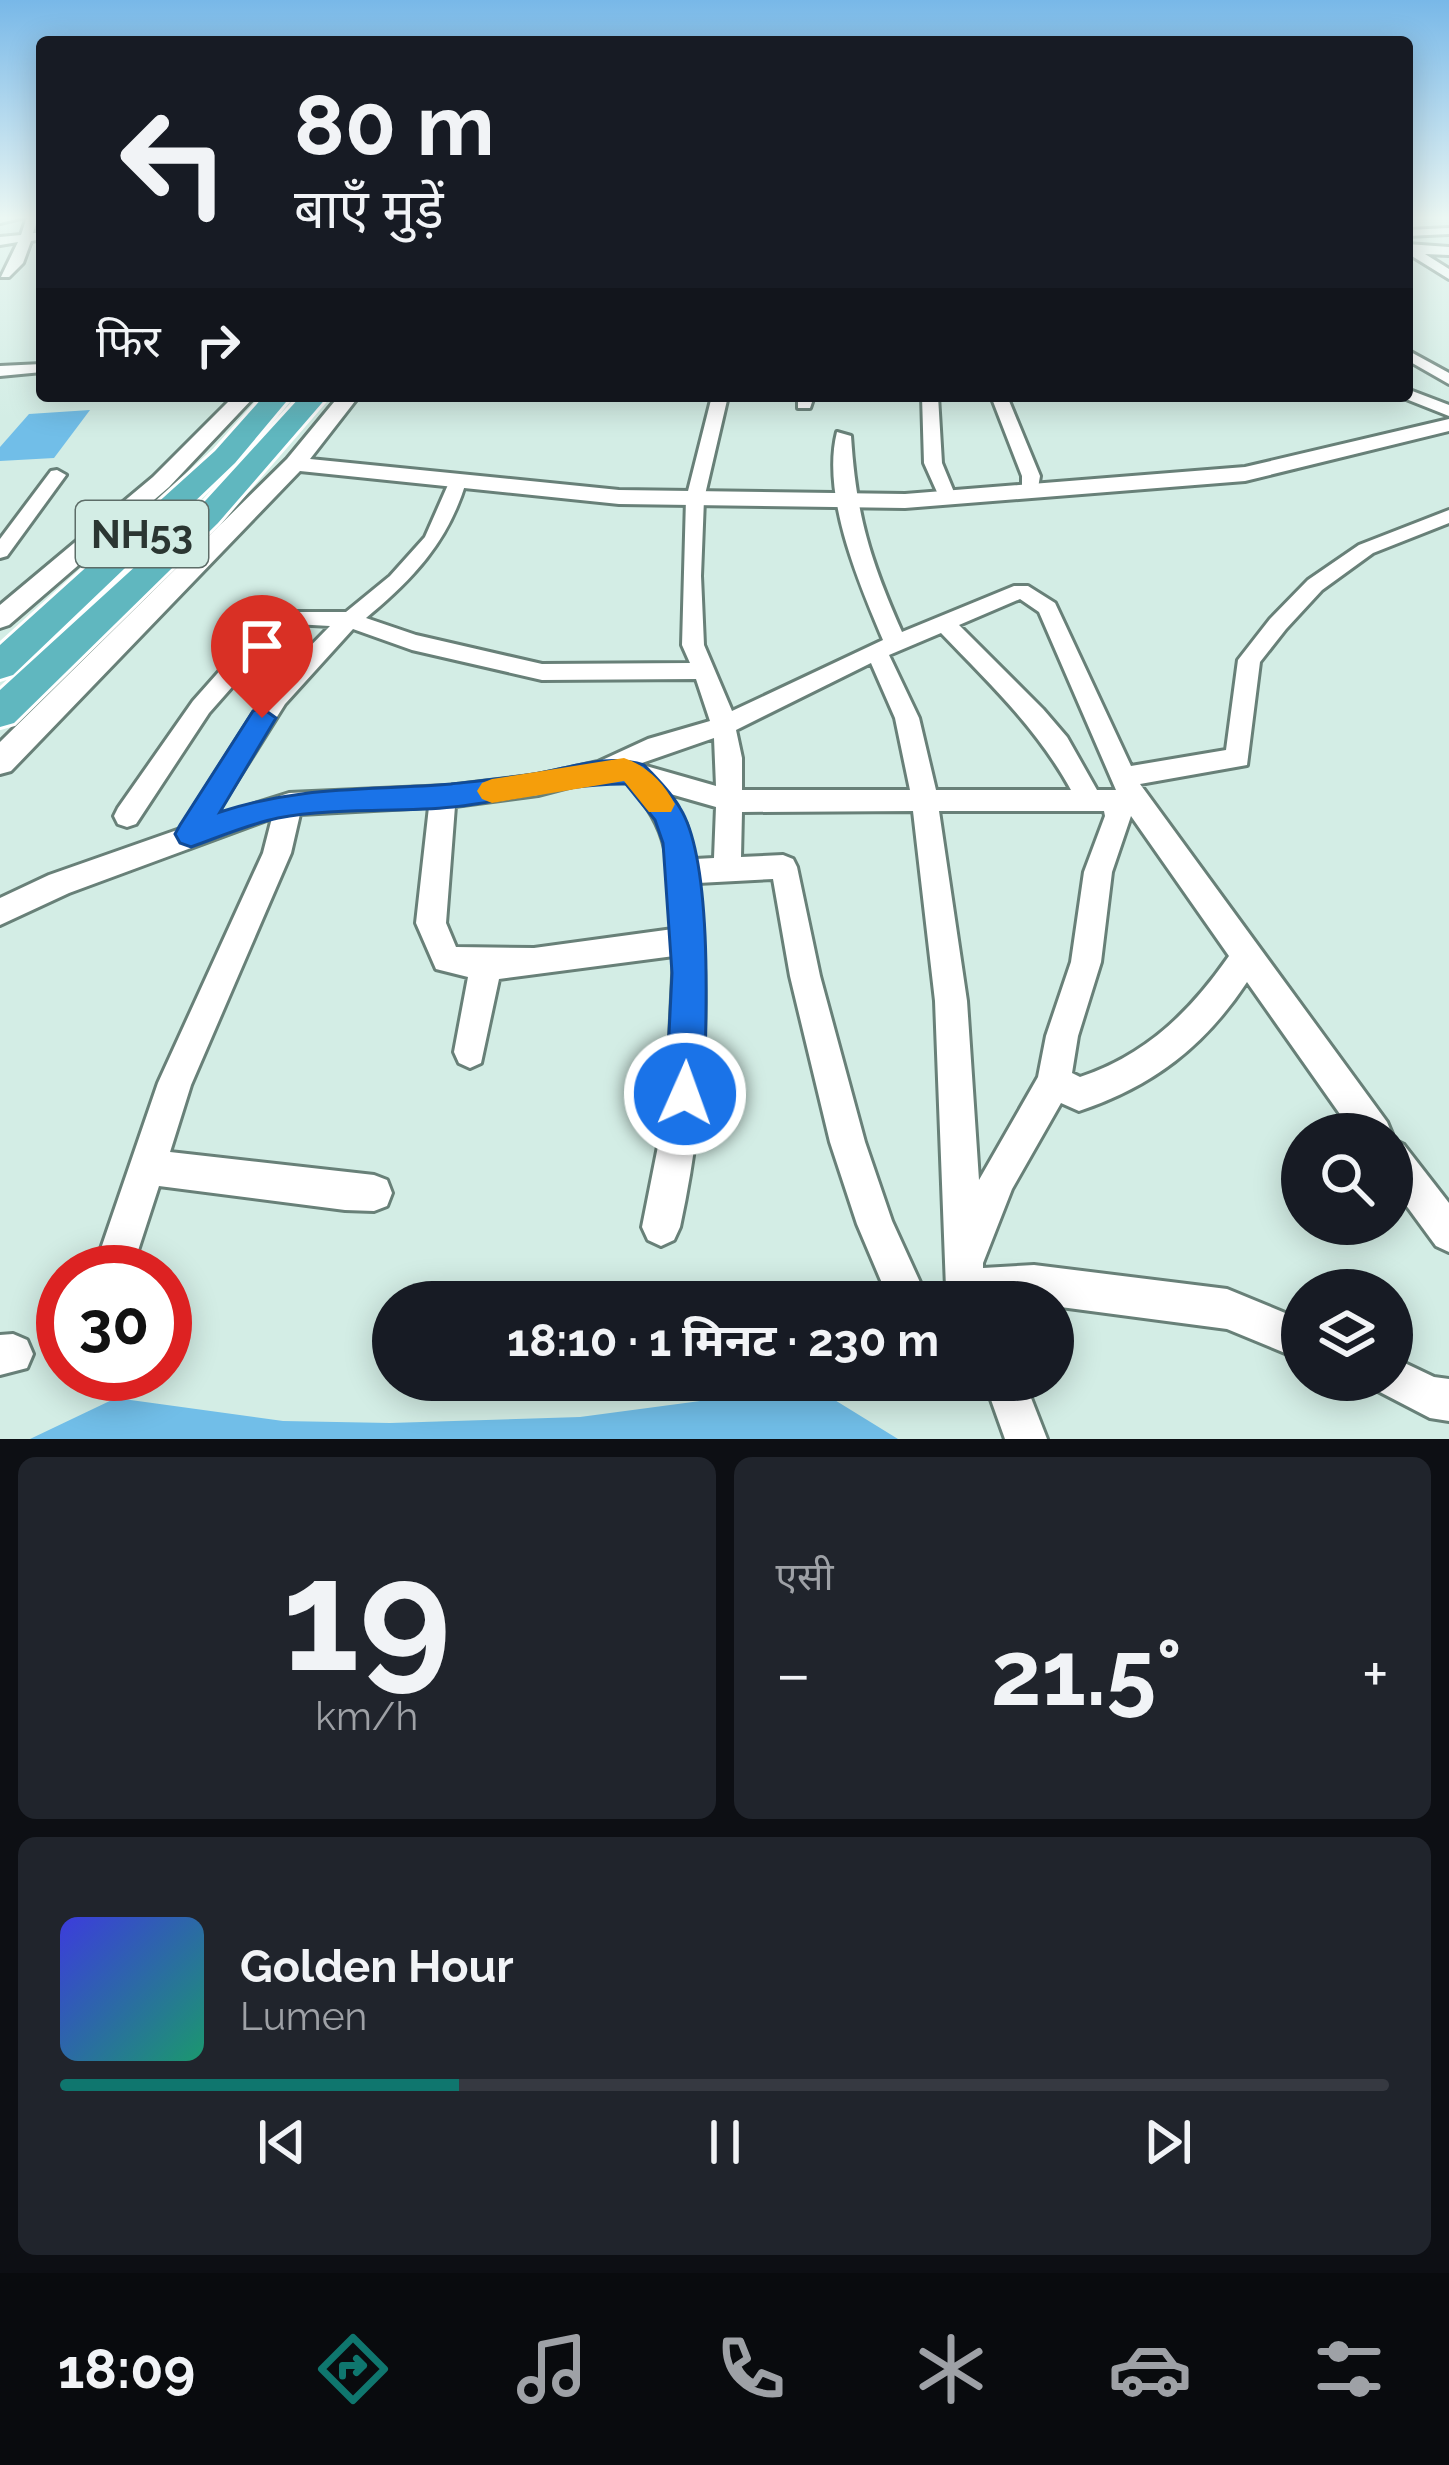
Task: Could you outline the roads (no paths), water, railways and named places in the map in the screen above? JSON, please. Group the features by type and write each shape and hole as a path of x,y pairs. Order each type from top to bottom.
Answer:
{"highway":[{"name":"NH53","path":"0,666 225,457 273,402"},
{"name":"NH53","path":"0,713 206,517 310,402"}],"street":[{"path":"1413,358 1449,379"},
{"path":"0,371 36,368"},
{"path":"1413,396 1449,411"},
{"path":"0,619 161,482 238,402"},
{"path":"0,762 295,464 344,402"},
{"path":"719,402 695,499 693,644 724,725 730,758 727,870"},
{"path":"930,402 933,463 946,497"},
{"path":"1001,402 1031,476 1031,490"},
{"path":"295,464 457,482 695,499 846,501 1245,474 1449,425"},
{"path":"843,436 846,501 915,731 958,1053 965,1281"},
{"path":"0,552 57,475"},
{"path":"191,834 262,718 346,619 387,593 420,557 446,514 457,482"},
{"path":"599,771 634,773 726,800 1116,795 1238,758 1249,660 1278,624 1315,585 1366,549 1449,515"},
{"path":"0,911 241,815 289,805 538,785 599,771 724,725 844,665 1021,591 1048,608 1116,795 1118,816 1098,872 1087,962 1062,1036 1054,1082 990,1196 976,1229 968,1281"},
{"path":"127,817 202,707 240,663 256,663 266,654 275,631 288,617 346,619 412,642 542,672 701,670"},
{"path":"946,625 1058,744 1116,795 1246,958 1360,1113"},
{"path":"634,773 669,814 682,872 688,941 685,1094 675,1173 661,1227"},
{"path":"443,796 431,923 447,959 484,963 688,941"},
{"path":"121,1245 175,1083 277,853 289,805"},
{"path":"682,872 783,867 821,1042 858,1174 880,1244 899,1281"},
{"path":"1054,1082 1079,1094 1131,1077 1160,1052 1175,1047 1209,1015 1246,958"},
{"path":"470,1052 483,994 484,963"},
{"path":"146,1167 197,1171 271,1187 374,1193"},
{"path":"1413,1185 1449,1233"},
{"path":"1074,1290 1226,1309 1281,1331"},
{"path":"1413,1388 1449,1400"},
{"path":"1012,1401 1026,1439"}],"water":[{"path":"90,410 54,458 0,461 0,447 29,414"},
{"path":"110,1401 283,1421 580,1417 700,1401 836,1401 898,1439 30,1439"}]}
